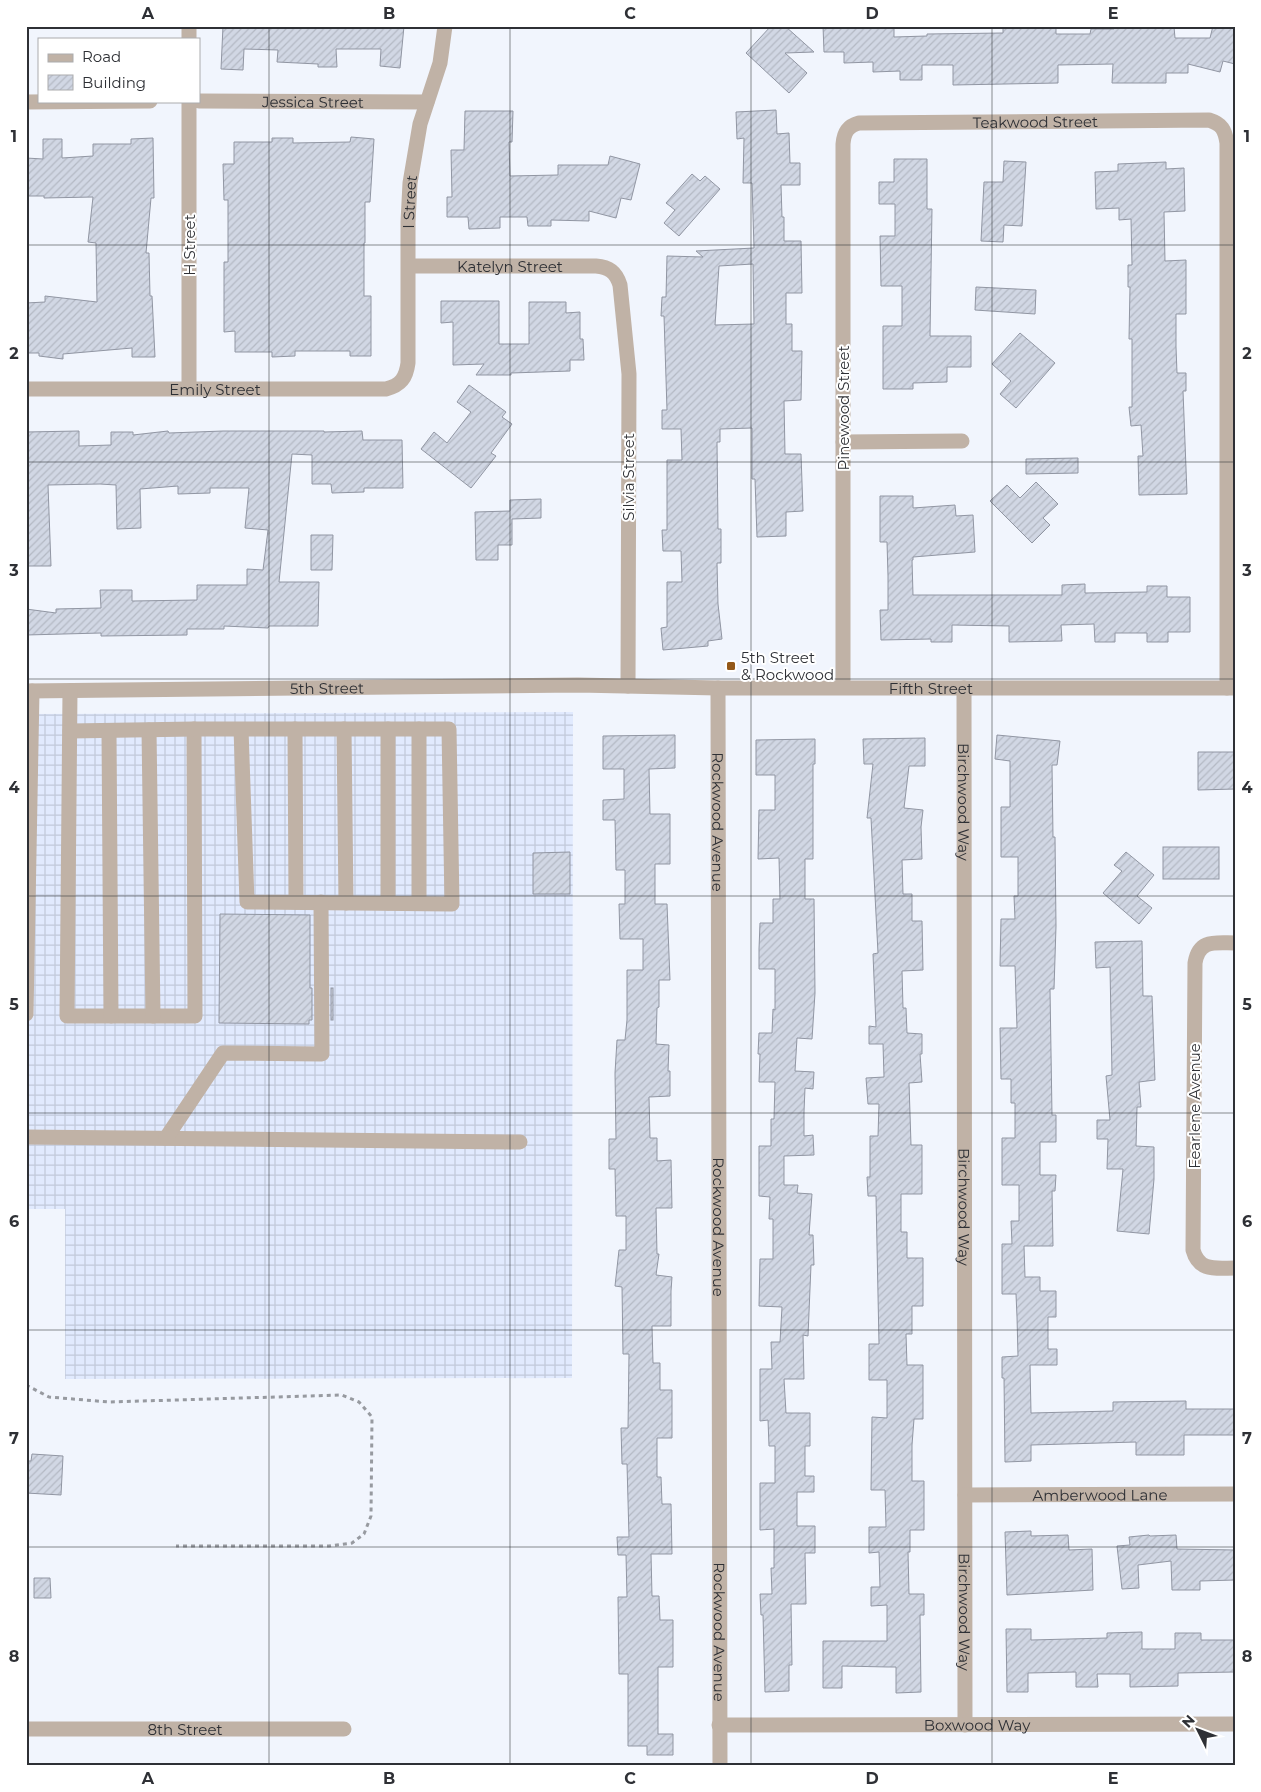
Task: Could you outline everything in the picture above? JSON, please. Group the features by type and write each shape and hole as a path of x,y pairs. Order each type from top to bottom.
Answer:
{"street":[{"name":"I Street","path":"402,381 407,373 408,363 408,202 410,183 416,144 440,63 445,26"},
{"name":"Jessica Street","path":"200,101 427,102"},
{"name":"H Street","path":"189,388 190,102"},
{"name":"Teakwood Street","path":"847,129 859,123 1200,120 1217,123 1223,127 1227,142 1231,688"},
{"name":"Pinewood Street","path":"843,687 843,144 847,129"},
{"name":"Katelyn Street","path":"409,266 596,266 612,271"},
{"name":"Silvia Street","path":"612,271 617,276 620,285 628,374 628,686"},
{"name":"Emily Street","path":"26,389 386,388 395,386 402,381"},
{"path":"843,442 962,441"},
{"name":"Fifth Street","path":"628,686 718,688 1231,688"},
{"name":"5th Street","path":"29,691 628,686"},
{"name":"Rockwood Avenue","path":"718,688 720,1766"},
{"name":"Birchwood Way","path":"964,688 965,1724"},
{"path":"26,1014 29,691"},
{"path":"70,691 67,1016 195,1016 194,729"},
{"path":"70,731 109,732 194,729 241,729 388,729 419,730 449,729 452,904 247,902 241,729"},
{"path":"295,729 296,902"},
{"path":"344,729 346,903"},
{"path":"388,729 388,903"},
{"path":"149,730 153,1016"},
{"path":"419,730 420,903"},
{"path":"109,732 111,1016"},
{"path":"166,1138 223,1053 322,1054 321,902"},
{"name":"Fearlene Avenue","path":"1235,943 1211,943 1205,945 1199,949 1195,963 1194,1230 1194,1250 1199,1262 1213,1268 1235,1268"},
{"path":"26,1137 520,1142"},
{"name":"Amberwood Lane","path":"965,1496 1235,1494"},
{"name":"Boxwood Way","path":"719,1725 1235,1724"},
{"name":"8th Street","path":"26,1729 344,1729"}],"path":[{"path":"26,1385 50,1397 110,1402 342,1396 359,1402 372,1417 371,1516 364,1534 352,1543 329,1546 176,1546"}],"shaded area":[{"path":"573,712 572,1378 65,1379 65,1209 26,1209 26,714"}],"building":[{"path":"223,26 404,26 400,68 380,66 381,49 336,49 337,67 318,67 318,64 277,62 278,50 244,49 243,70 221,69"},
{"path":"771,26 785,26 814,52 785,53 807,73 789,93 746,53"},
{"path":"823,26 894,26 894,37 927,36 927,34 1003,33 1003,26 1056,26 1056,34 1090,34 1091,29 1114,29 1114,26 1139,26 1139,28 1174,27 1175,38 1210,38 1213,26 1235,26 1235,64 1223,61 1220,72 1188,64 1188,73 1166,73 1166,83 1112,83 1113,64 1058,65 1058,83 953,85 953,65 922,65 922,80 900,80 900,71 873,72 873,62 844,63 844,52 824,52"},
{"path":"776,110 777,134 789,133 790,163 800,163 800,185 781,185 784,241 801,241 802,293 786,293 786,324 792,324 792,351 802,351 801,400 784,401 785,454 801,454 803,511 786,512 786,536 757,537 755,479 752,479 752,428 720,429 720,442 717,442 718,529 721,529 721,563 717,563 718,604 722,639 708,641 708,646 663,650 661,628 667,627 667,582 682,582 681,551 663,551 662,530 667,530 667,460 682,460 681,429 662,429 662,410 667,410 664,316 661,316 662,297 666,297 667,256 703,257 696,251 754,248 752,183 743,183 744,138 737,139 736,112","holes":["753,264 754,324 715,325 719,266"]},
{"path":"465,111 513,111 512,142 509,142 510,176 558,175 558,165 608,165 610,156 640,164 631,200 621,198 616,218 589,211 589,221 551,220 551,226 528,226 527,217 500,217 500,228 469,229 468,217 447,217 447,197 452,197 451,150 464,150"},
{"path":"351,137 374,139 370,202 365,202 364,243 364,296 371,296 371,356 350,356 350,351 295,351 295,356 272,357 272,352 235,352 235,331 224,332 224,262 228,262 228,200 224,200 223,164 234,164 234,142 272,142 272,138 293,138 293,143 350,142"},
{"path":"153,138 154,198 151,198 146,253 149,253 155,357 132,357 132,348 63,354 63,359 39,356 39,353 26,353 26,303 45,302 45,296 97,302 96,243 88,242 93,197 44,198 44,196 26,196 26,158 43,159 43,139 62,139 62,158 93,156 93,144 131,144 131,139"},
{"path":"894,159 927,159 927,209 932,209 930,336 971,336 971,367 947,367 947,382 913,383 913,389 883,389 883,326 902,326 902,286 881,286 880,236 895,236 895,204 879,204 879,182 894,182"},
{"path":"1004,161 1026,162 1022,226 1004,225 1003,242 981,241 984,182 1003,182"},
{"path":"1166,162 1166,169 1184,168 1185,211 1164,212 1165,261 1186,260 1186,314 1176,314 1176,347 1177,373 1186,373 1186,391 1183,391 1187,494 1139,495 1138,456 1143,456 1141,425 1131,426 1129,407 1132,407 1132,339 1129,339 1130,287 1128,287 1128,265 1132,265 1131,219 1119,220 1119,208 1096,209 1095,172 1118,171 1118,164"},
{"path":"692,174 700,181 705,176 720,189 679,236 664,223 675,210 666,203"},
{"path":"976,287 1036,290 1035,314 975,310"},
{"path":"441,301 499,301 499,344 529,344 529,302 566,302 566,313 580,312 580,339 583,339 584,360 570,360 570,371 476,375 484,364 453,365 453,322 441,323"},
{"path":"1020,333 1055,363 1016,408 1000,394 1011,381 992,364"},
{"path":"469,385 506,412 502,417 512,424 491,453 496,456 471,488 421,449 434,432 447,443 471,412 457,402"},
{"path":"79,431 79,446 111,445 111,432 133,432 133,435 168,431 169,433 362,431 363,440 402,440 403,488 364,488 364,492 332,493 331,484 312,484 312,455 292,454 279,582 319,582 318,626 269,626 268,628 224,626 224,629 187,629 187,635 101,636 101,633 26,635 26,609 56,613 56,609 101,608 100,590 132,590 132,601 197,600 197,585 247,585 247,569 263,570 268,530 245,528 249,488 210,488 210,493 178,494 178,486 140,489 141,528 117,529 116,485 100,484 48,485 51,566 26,566 26,432"},
{"path":"1078,458 1078,473 1026,474 1026,459"},
{"path":"1036,482 1058,504 1043,518 1050,525 1032,543 990,501 1007,485 1020,498"},
{"path":"880,496 913,496 913,508 955,505 956,516 973,515 975,552 913,557 913,595 1062,595 1062,585 1085,584 1085,593 1147,592 1147,586 1167,586 1167,597 1190,597 1190,632 1168,632 1168,642 1147,642 1147,633 1115,633 1115,642 1095,642 1094,624 1061,625 1062,641 1009,642 1009,626 952,625 952,642 931,642 931,639 881,640 880,610 888,610 888,576 887,542 880,542"},
{"path":"541,499 541,518 512,519 512,545 498,545 498,560 476,560 475,512 510,511 510,500"},
{"path":"311,535 333,535 332,570 311,570"},
{"path":"675,735 675,768 649,769 650,814 670,814 670,864 655,864 655,904 667,904 670,980 659,980 656,1044 669,1045 668,1071 670,1071 670,1096 649,1097 650,1138 657,1138 657,1161 671,1160 672,1208 656,1208 657,1254 659,1254 656,1275 672,1277 671,1326 652,1326 653,1363 660,1363 660,1390 672,1390 672,1438 657,1438 657,1477 661,1477 662,1504 671,1504 672,1554 651,1554 652,1596 659,1596 660,1620 673,1620 673,1667 658,1667 658,1734 673,1734 673,1755 647,1755 647,1746 628,1746 628,1674 619,1674 618,1597 627,1597 626,1555 618,1555 617,1537 629,1537 627,1464 622,1464 621,1428 628,1428 629,1354 623,1354 622,1287 615,1286 619,1250 626,1250 626,1216 616,1216 615,1169 609,1169 609,1139 616,1139 615,1073 617,1040 625,1040 627,1020 627,970 643,970 643,939 620,939 619,904 625,904 625,870 616,870 615,820 603,820 603,800 624,799 624,769 603,769 603,736"},
{"path":"997,735 1060,741 1057,765 1052,765 1056,926 1054,989 1050,989 1052,1115 1056,1115 1056,1142 1040,1142 1040,1175 1056,1175 1055,1191 1052,1191 1053,1246 1024,1246 1025,1277 1040,1277 1040,1291 1056,1291 1056,1317 1048,1317 1048,1349 1057,1349 1057,1365 1030,1365 1031,1413 1113,1411 1113,1402 1186,1401 1186,1409 1235,1409 1235,1435 1184,1435 1184,1455 1136,1455 1136,1442 1031,1445 1031,1461 1005,1462 1002,1357 1018,1356 1016,1294 1002,1294 1002,1244 1012,1244 1011,1221 1019,1221 1019,1185 1002,1185 1002,1138 1015,1138 1015,1103 1011,1103 1011,1079 1001,1079 1000,1028 1017,1028 1015,966 1000,966 1001,919 1015,919 1014,896 1018,896 1018,857 1001,857 1001,807 1010,807 1010,761 995,759"},
{"path":"925,738 925,766 909,766 904,808 923,810 921,827 922,859 902,860 903,894 912,894 912,921 922,921 923,970 902,971 903,1008 906,1008 907,1033 922,1034 922,1054 920,1054 922,1082 909,1083 911,1145 922,1145 922,1194 901,1194 901,1232 907,1232 907,1258 923,1258 923,1306 912,1306 912,1334 906,1334 907,1365 923,1365 923,1419 914,1419 912,1481 924,1481 924,1530 910,1530 910,1552 908,1552 909,1594 924,1594 924,1615 920,1615 921,1692 896,1693 896,1667 842,1666 842,1688 823,1688 823,1641 887,1641 887,1605 871,1606 871,1587 880,1587 879,1552 869,1553 869,1527 886,1527 885,1490 871,1490 872,1417 887,1418 887,1380 869,1380 869,1344 879,1344 876,1196 868,1196 867,1177 870,1177 870,1136 878,1136 879,1104 868,1104 866,1078 884,1077 883,1044 869,1044 869,1026 876,1027 873,954 878,953 871,818 867,818 873,764 864,764 863,739"},
{"path":"815,739 815,764 813,764 813,859 805,859 805,899 814,899 815,993 812,1039 797,1038 795,1071 814,1072 813,1089 805,1088 804,1136 813,1135 814,1155 784,1156 784,1185 798,1185 797,1193 812,1194 809,1235 813,1235 814,1265 811,1265 808,1336 803,1335 804,1379 784,1379 786,1413 810,1413 810,1446 805,1446 805,1476 814,1476 814,1492 797,1492 797,1526 815,1526 815,1553 805,1553 806,1604 791,1604 792,1665 789,1665 789,1691 765,1692 763,1615 761,1615 760,1594 772,1594 771,1568 774,1568 774,1529 760,1530 760,1483 775,1483 775,1446 769,1446 768,1420 760,1421 760,1369 772,1369 771,1342 780,1342 782,1307 759,1306 760,1259 773,1259 773,1219 769,1219 770,1197 759,1196 759,1146 771,1146 771,1119 774,1119 775,1082 759,1082 760,1054 758,1054 759,1033 772,1033 773,1009 775,1010 775,969 759,969 759,949 760,923 773,923 773,899 780,899 779,858 758,859 759,810 775,810 775,775 756,775 756,740"},
{"path":"1198,752 1235,752 1235,789 1198,790"},
{"path":"1163,847 1219,847 1219,879 1163,879"},
{"path":"570,852 570,894 533,894 533,853"},
{"path":"1126,852 1154,875 1137,896 1152,908 1139,924 1103,893 1122,871 1114,865"},
{"path":"220,914 310,915 312,1020 309,1020 309,1024 219,1023"},
{"path":"1142,941 1143,996 1152,996 1155,1080 1139,1082 1141,1107 1137,1107 1136,1146 1154,1147 1154,1179 1149,1234 1117,1231 1123,1169 1107,1169 1108,1139 1097,1139 1097,1120 1110,1120 1106,1076 1112,1075 1110,967 1096,968 1095,942"},
{"path":"331,988 333,988 333,1020 331,1020"},
{"path":"32,1454 63,1456 61,1495 26,1493 26,1461 31,1461"},
{"path":"1031,1531 1031,1536 1068,1535 1069,1550 1092,1549 1093,1590 1007,1595 1005,1532"},
{"path":"1176,1535 1177,1549 1235,1550 1235,1580 1200,1581 1200,1590 1172,1590 1171,1561 1138,1565 1139,1588 1122,1589 1117,1546 1130,1545 1129,1537"},
{"path":"34,1578 50,1578 51,1598 34,1598"},
{"path":"1006,1629 1031,1629 1031,1640 1107,1638 1107,1633 1142,1632 1142,1649 1175,1649 1175,1633 1201,1633 1201,1640 1235,1640 1235,1672 1178,1673 1178,1686 1130,1687 1130,1674 1097,1674 1098,1687 1076,1687 1076,1672 1028,1673 1028,1692 1007,1692"}],"place":[{"name":"5th Street & Rockwood","path":"731,666"}]}
